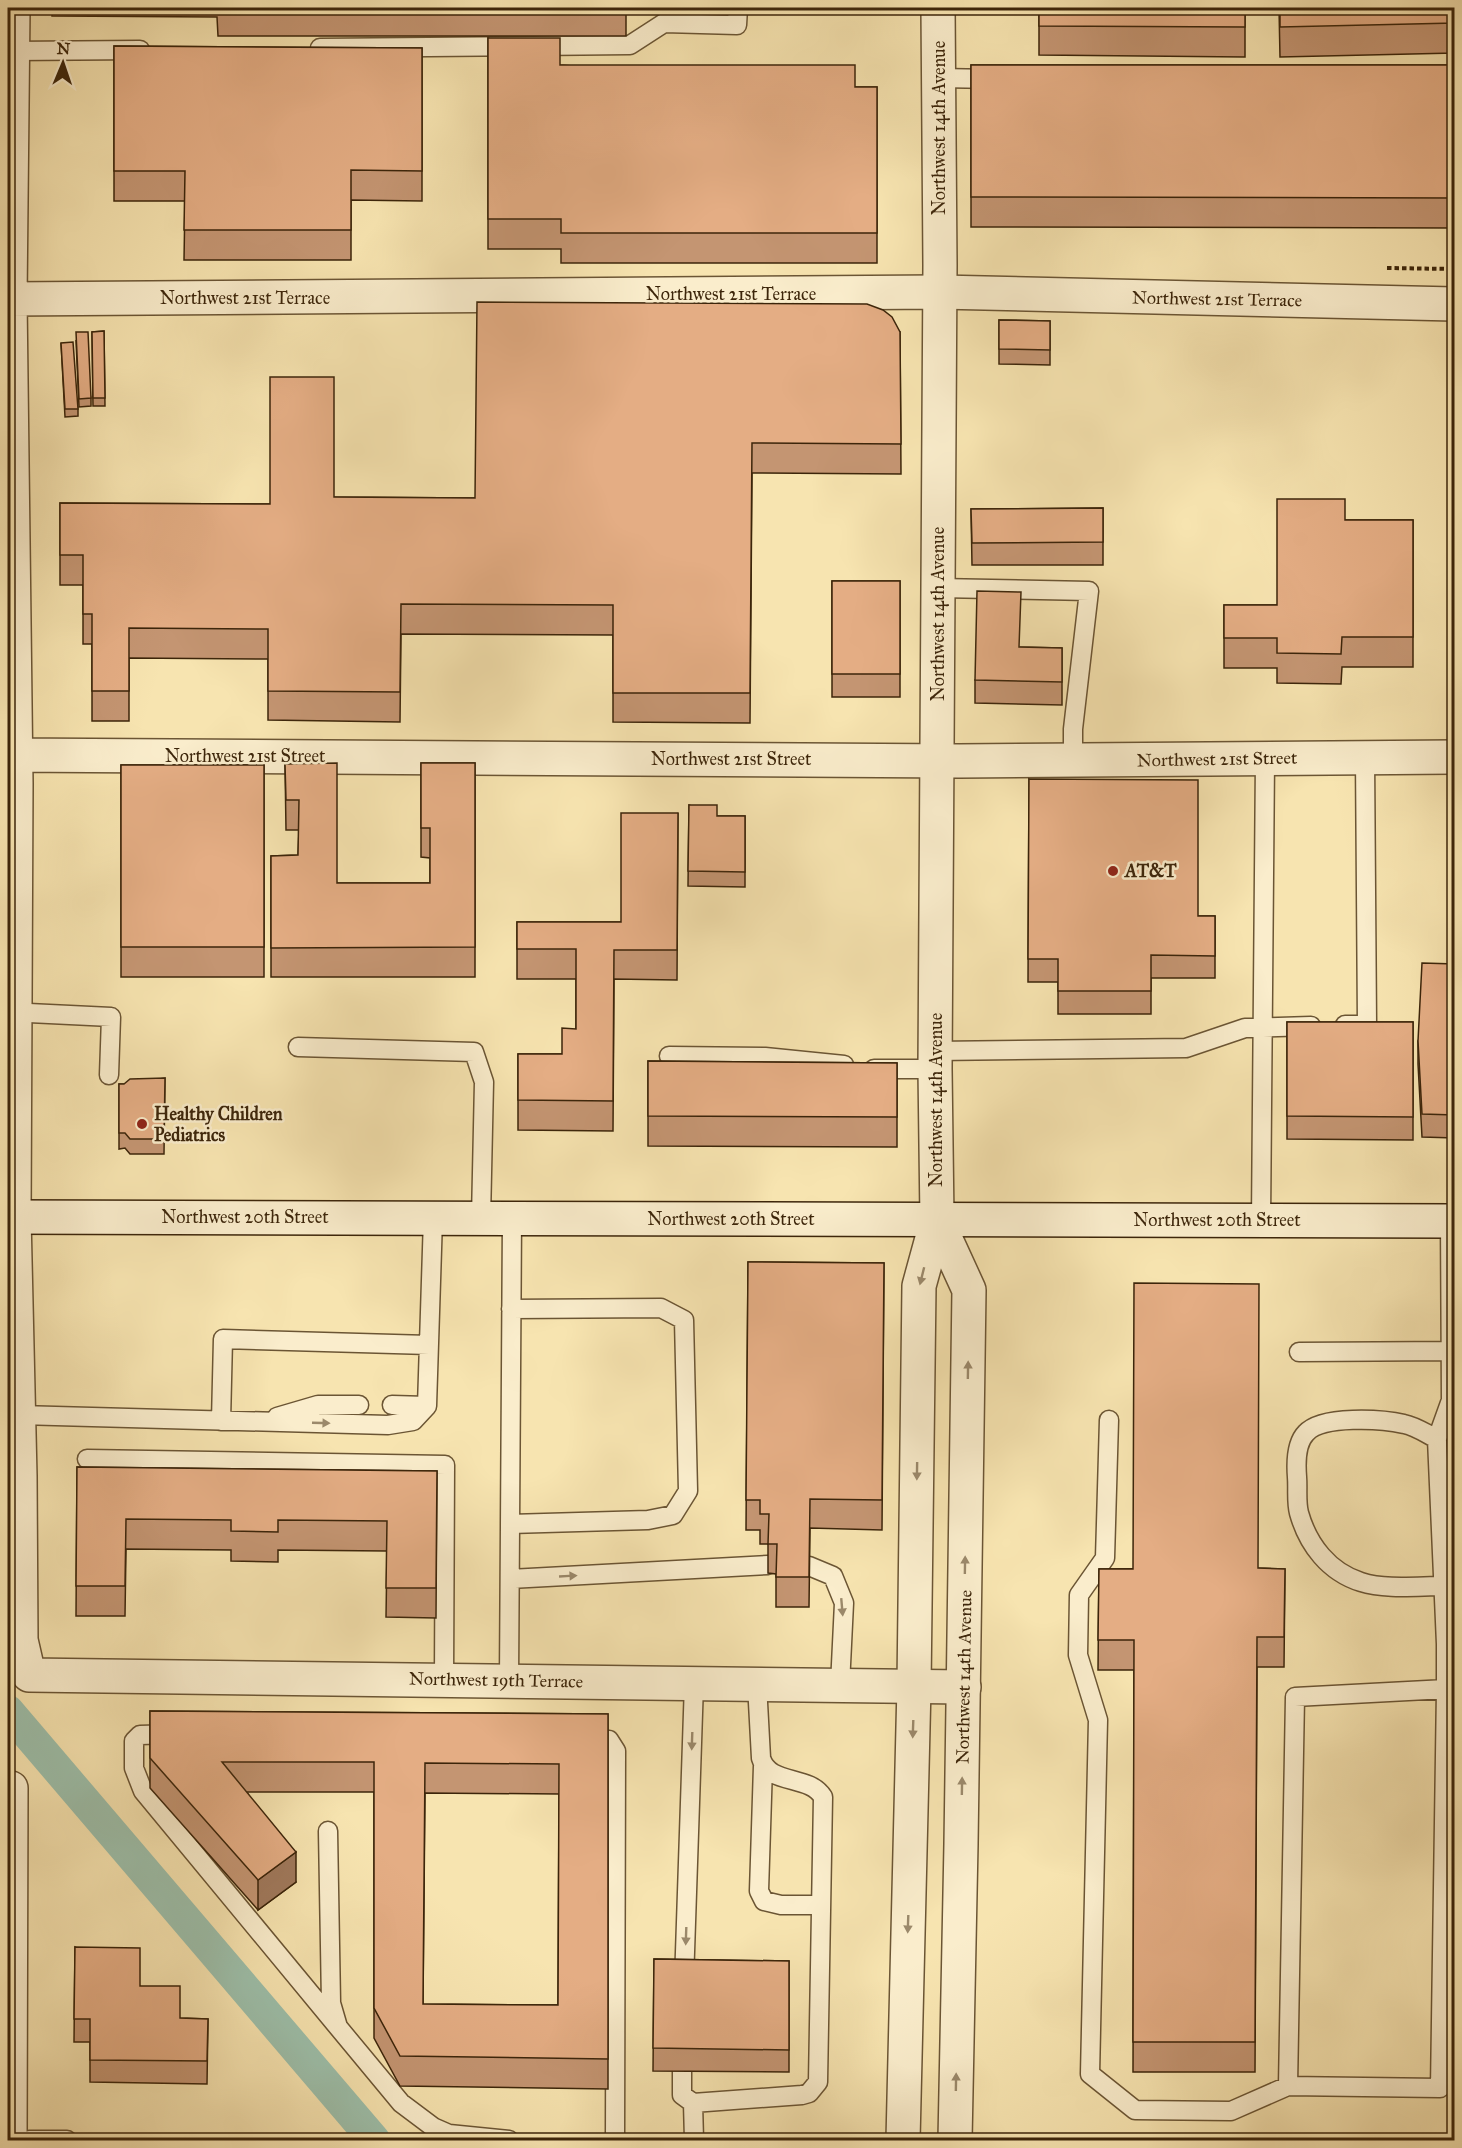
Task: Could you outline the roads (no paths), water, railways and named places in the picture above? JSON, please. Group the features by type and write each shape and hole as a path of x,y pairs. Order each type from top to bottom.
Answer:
{"street":[{"path":"13,8 9,299 11,1217 19,1415 14,1482"},
{"name":"Northwest 14th Avenue","path":"903,2140 914,1686 919,1286 937,1220 935,1060 940,292 938,8"},
{"name":"Northwest 21st Terrace","path":"9,299 940,292 1455,304"},
{"name":"Northwest 21st Street","path":"11,755 937,760 1455,757"},
{"name":"Northwest 20th Street","path":"11,1217 1453,1221"},
{"name":"Northwest 14th Avenue","path":"937,1220 969,1290 955,2140"},
{"name":"Northwest 19th Terrace","path":"14,1482 21,1640 29,1675 964,1686"},
{"path":"10,2140 11,1788"}],"lane":[{"path":"306,48 630,45 664,23 737,26 738,8"},
{"path":"11,68 162,50"},
{"path":"939,78 1013,80"},
{"path":"938,588 1089,591 1073,729 1073,760"},
{"path":"669,1056 765,1057 883,1070 935,1060 1186,1048 1245,1028 1367,1025 1365,757"},
{"path":"1261,1221 1265,758"},
{"path":"11,1012 111,1017 109,1075"},
{"path":"298,1047 474,1052 484,1082 496,1218 511,1309 509,1680"},
{"path":"19,1415 388,1425 412,1421 428,1406 433,1218"},
{"path":"1109,1420 1106,1558 1079,1595 1078,1655 1098,1720 1090,2073 1135,2110 1231,2111 1288,2086 1440,2088 1446,1689 1450,1644 1444,1586 1437,1439 1451,1400 1453,1221"},
{"path":"510,1524 648,1520 673,1515 688,1491 684,1320 661,1308 511,1309"},
{"path":"221,1421 223,1339 429,1345"},
{"path":"1299,1352 1453,1351"},
{"path":"261,1422 318,1405 359,1404"},
{"path":"392,1405 428,1406"},
{"path":"1437,1439 1406,1424 1369,1420 1322,1424 1306,1433 1299,1448 1296,1468 1299,1512 1321,1557 1338,1571 1362,1582 1387,1586 1444,1586"},
{"path":"87,1459 445,1465 444,1679"},
{"path":"510,1579 768,1565"},
{"path":"809,1566 832,1576 844,1603 840,1685"},
{"path":"684,1982 694,1683"},
{"path":"757,1684 763,1766 759,1891 764,1901 781,1905 820,1905"},
{"path":"1288,2086 1295,1697 1446,1689"},
{"path":"188,1734 140,1735 134,1741 134,1768 143,1791 401,2103 433,2127 450,2134 509,2140"},
{"path":"566,1738 609,1740 616,1751 615,2140"},
{"path":"682,2071 682,2095 693,2103 802,2095 810,2093 818,2082 822,1797 818,1790 810,1784 775,1774 763,1766"},
{"path":"328,1831 331,2003 338,2027"},
{"path":"693,2103 694,2140"},
{"path":"29,2140 67,2140"}],"waterway":[{"path":"8,1711 374,2140"}],"place":[{"name":"AT&T","path":"1113,871"},
{"name":"Healthy Children Pediatrics","path":"142,1124"}]}
